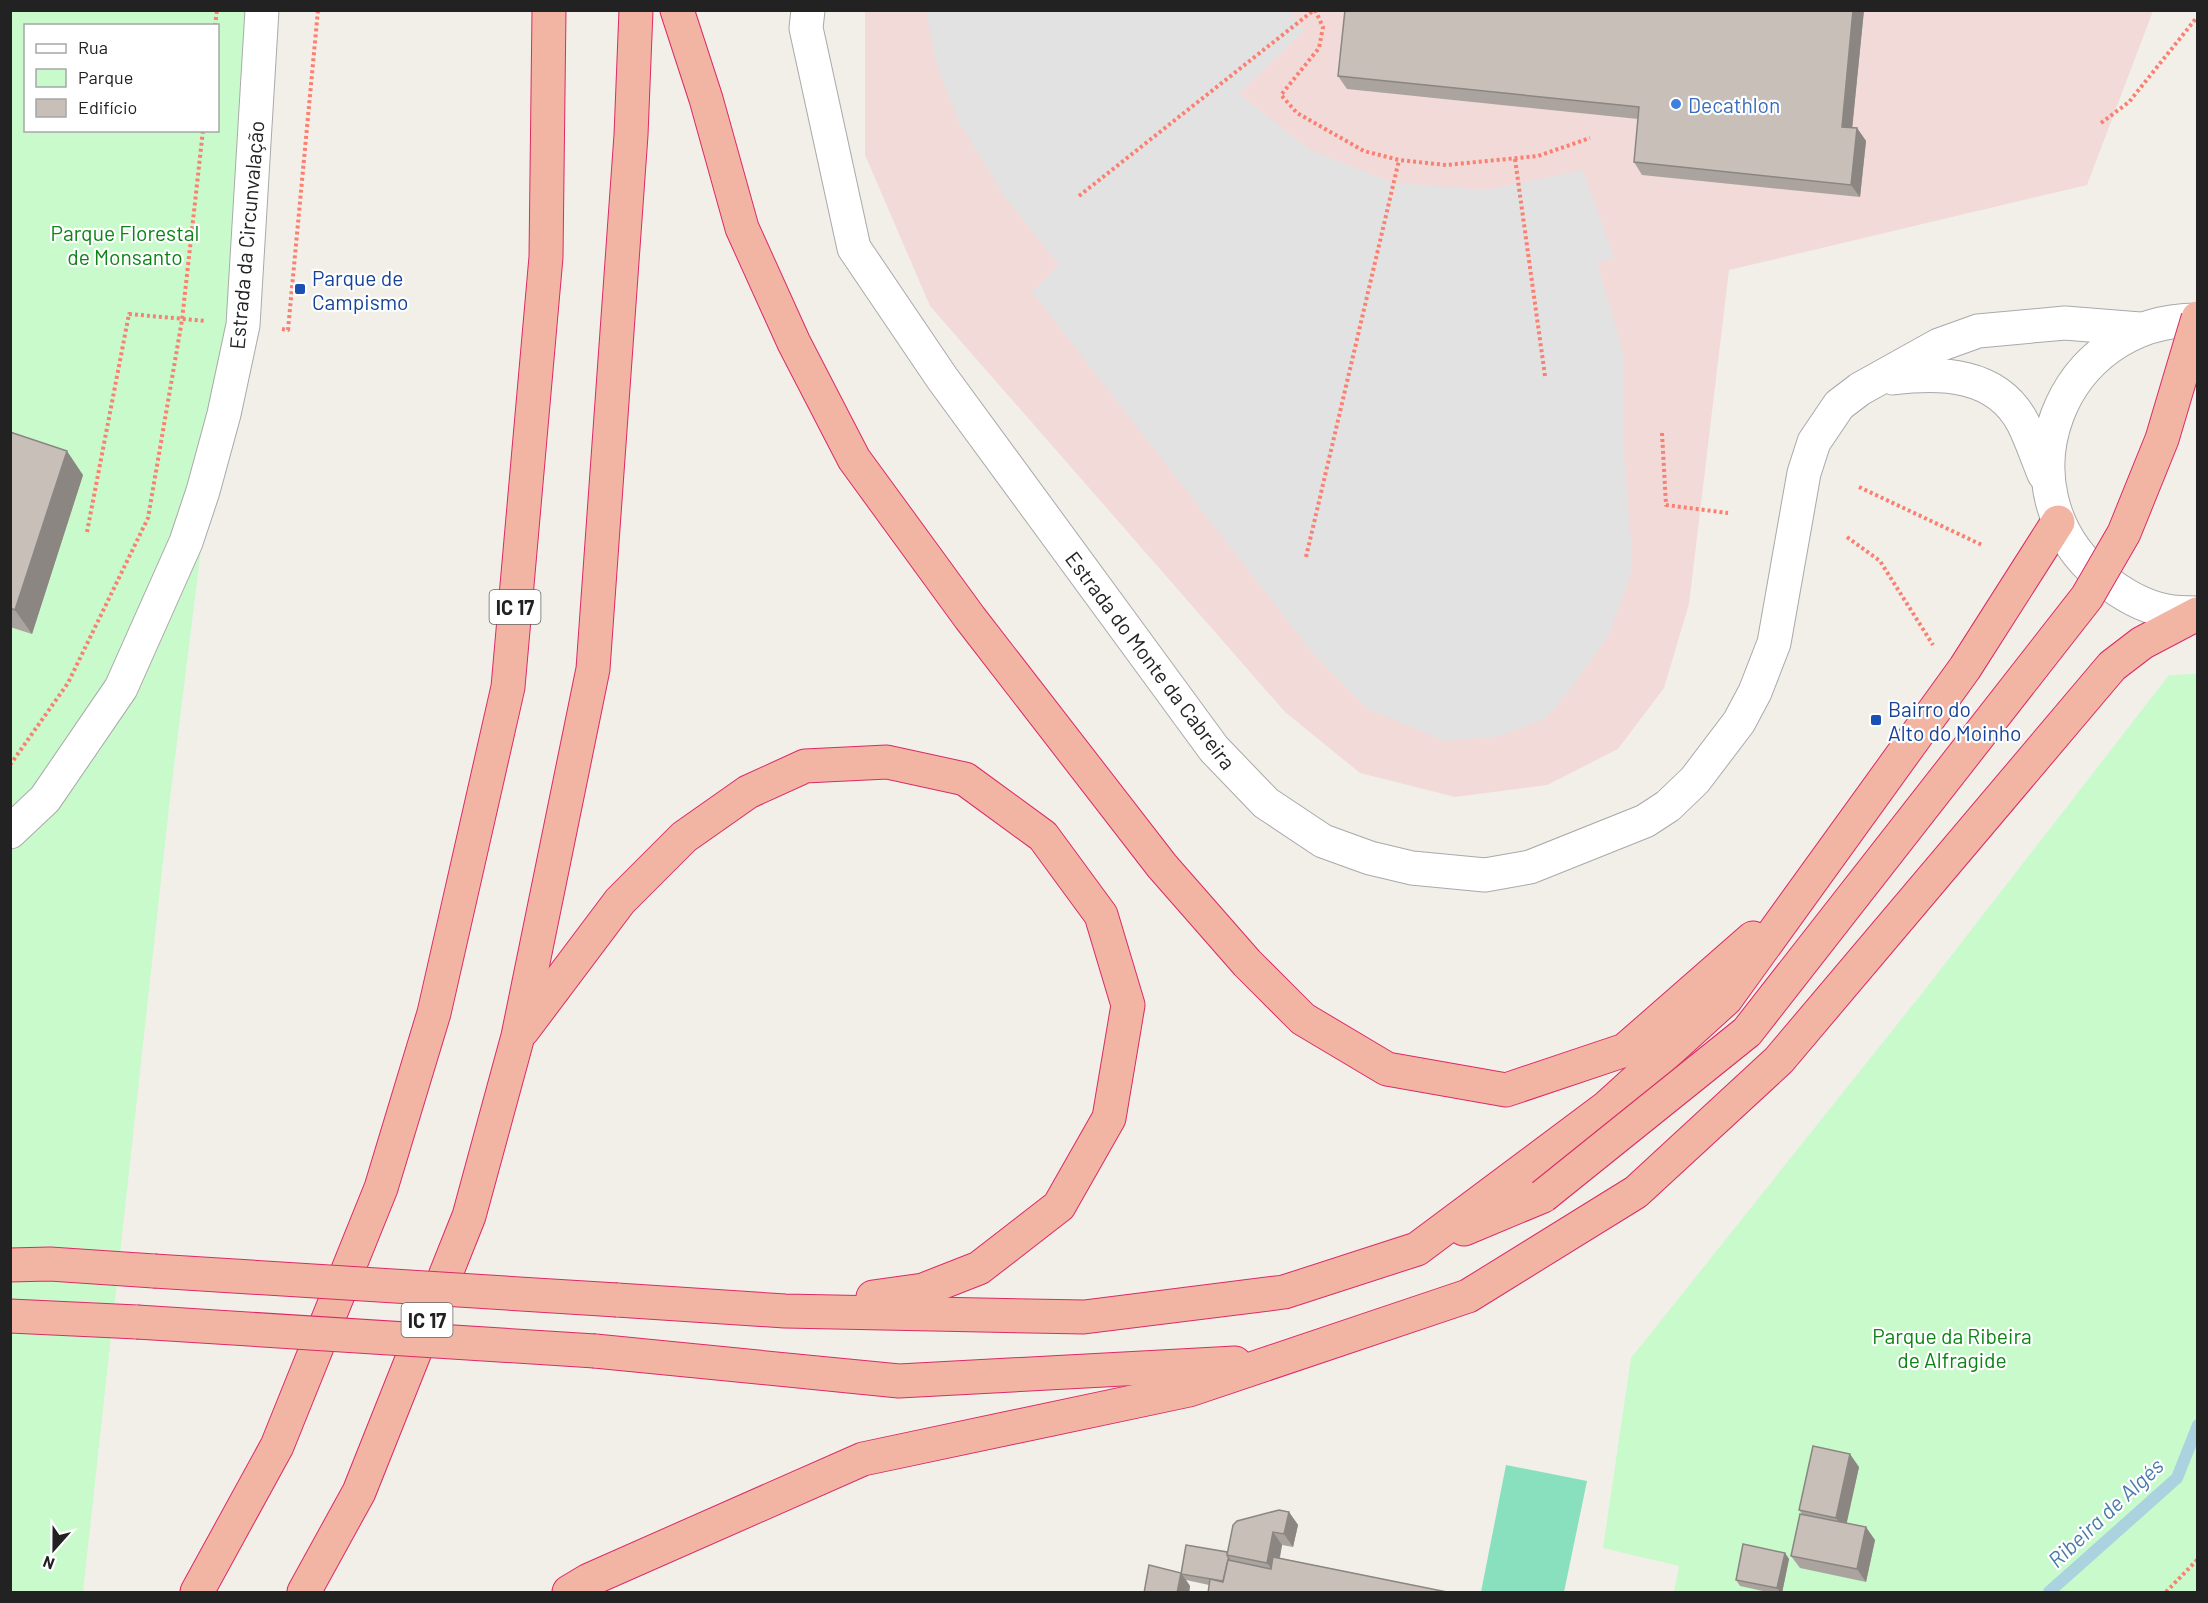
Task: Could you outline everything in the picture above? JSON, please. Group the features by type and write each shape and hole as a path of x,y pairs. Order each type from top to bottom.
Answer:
{"highway":[{"name":"IC 17","path":"197,1593 277,1446 381,1188 434,1013 506,698 546,257 549,10"},
{"name":"IC 17","path":"304,1593 359,1492 468,1216 518,1036 593,669 631,135 636,10"},
{"path":"677,10 706,99 742,228 794,344 855,459 970,618 1162,866 1248,963 1303,1019 1387,1069 1506,1090 1625,1050 1734,956 1804,890"},
{"path":"10,1264 154,1270 785,1311 1084,1317 1284,1292 1417,1249 1543,1196 1747,1032 2086,597 2124,533 2162,439 2198,319"},
{"path":"1417,1249 1607,1107 1726,999 1965,668 2058,522"},
{"path":"569,1593 589,1580 862,1459 1189,1390 1468,1296 1636,1192 1779,1060 2112,666 2142,643 2197,614"},
{"path":"518,1036 620,902 684,837 748,792 805,766 887,762 965,778 1043,836 1101,915 1128,1005 1109,1118 1059,1206 979,1268 923,1290 785,1311"},
{"path":"10,1250 50,1264"},
{"path":"10,1316 595,1351 899,1381 1275,1360"}],"street":[{"name":"Estrada da Circunvalação","path":"10,832 45,800 121,688 186,542 203,491 224,414 243,325 262,10"},
{"name":"Estrada do Monte da Cabreira","path":"808,10 806,28 854,248 942,378 1214,749 1266,803 1323,841 1370,858 1412,868 1485,875 1530,867 1645,821 1668,806 1695,780 1739,722 1755,692 1774,643 1796,512 1814,442 1839,405 1860,389 1880,380 1939,345 1978,331 2065,323 2140,329"},
{"path":"2197,614 2165,611 2120,594 2083,563 2058,522 2048,484 2048,445 2059,408 2078,375 2106,348 2140,329 2177,320 2198,319"},
{"name":"Estrada do Monte da Cabreira","path":"1880,380 1935,374 1980,383 1998,393 2022,421 2048,484"}],"path":[{"path":"1079,196 1315,10 1323,27 1319,48 1281,95 1297,113 1364,151 1399,160 1446,165 1538,156 1590,138"},
{"path":"2101,123 2129,102 2198,16"},
{"path":"10,765 68,683 148,518 182,320 203,132"},
{"path":"1515,159 1545,376"},
{"path":"1306,557 1399,160"},
{"path":"207,333 209,310"},
{"path":"87,532 129,314 182,320"},
{"path":"1662,433 1666,505 1728,513"},
{"path":"1859,487 1982,545"},
{"path":"1847,537 1881,561 1934,646"},
{"path":"2166,1593 2198,1559"}],"shaded area":[{"path":"865,11 2153,11 2087,185 1729,270 1689,604 1664,688 1618,749 1547,785 1455,797 1360,773 1285,712 930,306 865,155"},
{"path":"926,11 1290,11 1304,30 1239,94 1310,150 1394,183 1486,190 1583,170 1614,258 1597,263 1623,352 1624,453 1632,555 1630,578 1609,634 1575,683 1546,718 1501,736 1445,741 1368,709 1311,651 1032,292 1059,265 1005,197 960,124 936,63"}],"green space":[{"name":"Parque Florestal de Monsanto","path":"11,11 268,11 169,807 83,1592 11,1592"},
{"name":"Parque da Ribeira de Alfragide","path":"2197,674 2197,1592 1674,1592 1679,1566 1603,1548 1631,1358 1927,987 2169,675"},
{"path":"1506,1465 1587,1481 1564,1592 1481,1592"}],"building":[{"name":"Decathlon","path":"1345,10 1853,10 1842,127 1857,128 1851,185 1634,162 1639,107 1338,76"},
{"path":"10,432 67,451 15,610 10,608"},
{"path":"1813,1446 1850,1454 1836,1518 1799,1510"},
{"path":"1279,1510 1289,1512 1284,1534 1273,1532 1267,1563 1227,1555 1233,1525 1237,1521"},
{"path":"1800,1514 1866,1527 1857,1569 1791,1556"},
{"path":"1743,1544 1785,1553 1777,1588 1736,1580"},
{"path":"1186,1545 1227,1552 1229,1561 1223,1581 1181,1574"},
{"path":"1273,1557 1452,1593 1208,1593 1210,1579 1223,1582 1228,1560 1271,1569"},
{"path":"1149,1565 1181,1573 1177,1593 1144,1593"}],"waterway":[{"name":"Ribeira de Algés","path":"2049,1592 2177,1478 2198,1425"}],"place":[{"name":"Decathlon","path":"1676,104"},
{"name":"Parque de Campismo","path":"300,289"},
{"name":"Bairro do Alto do Moinho","path":"1876,720"}]}
